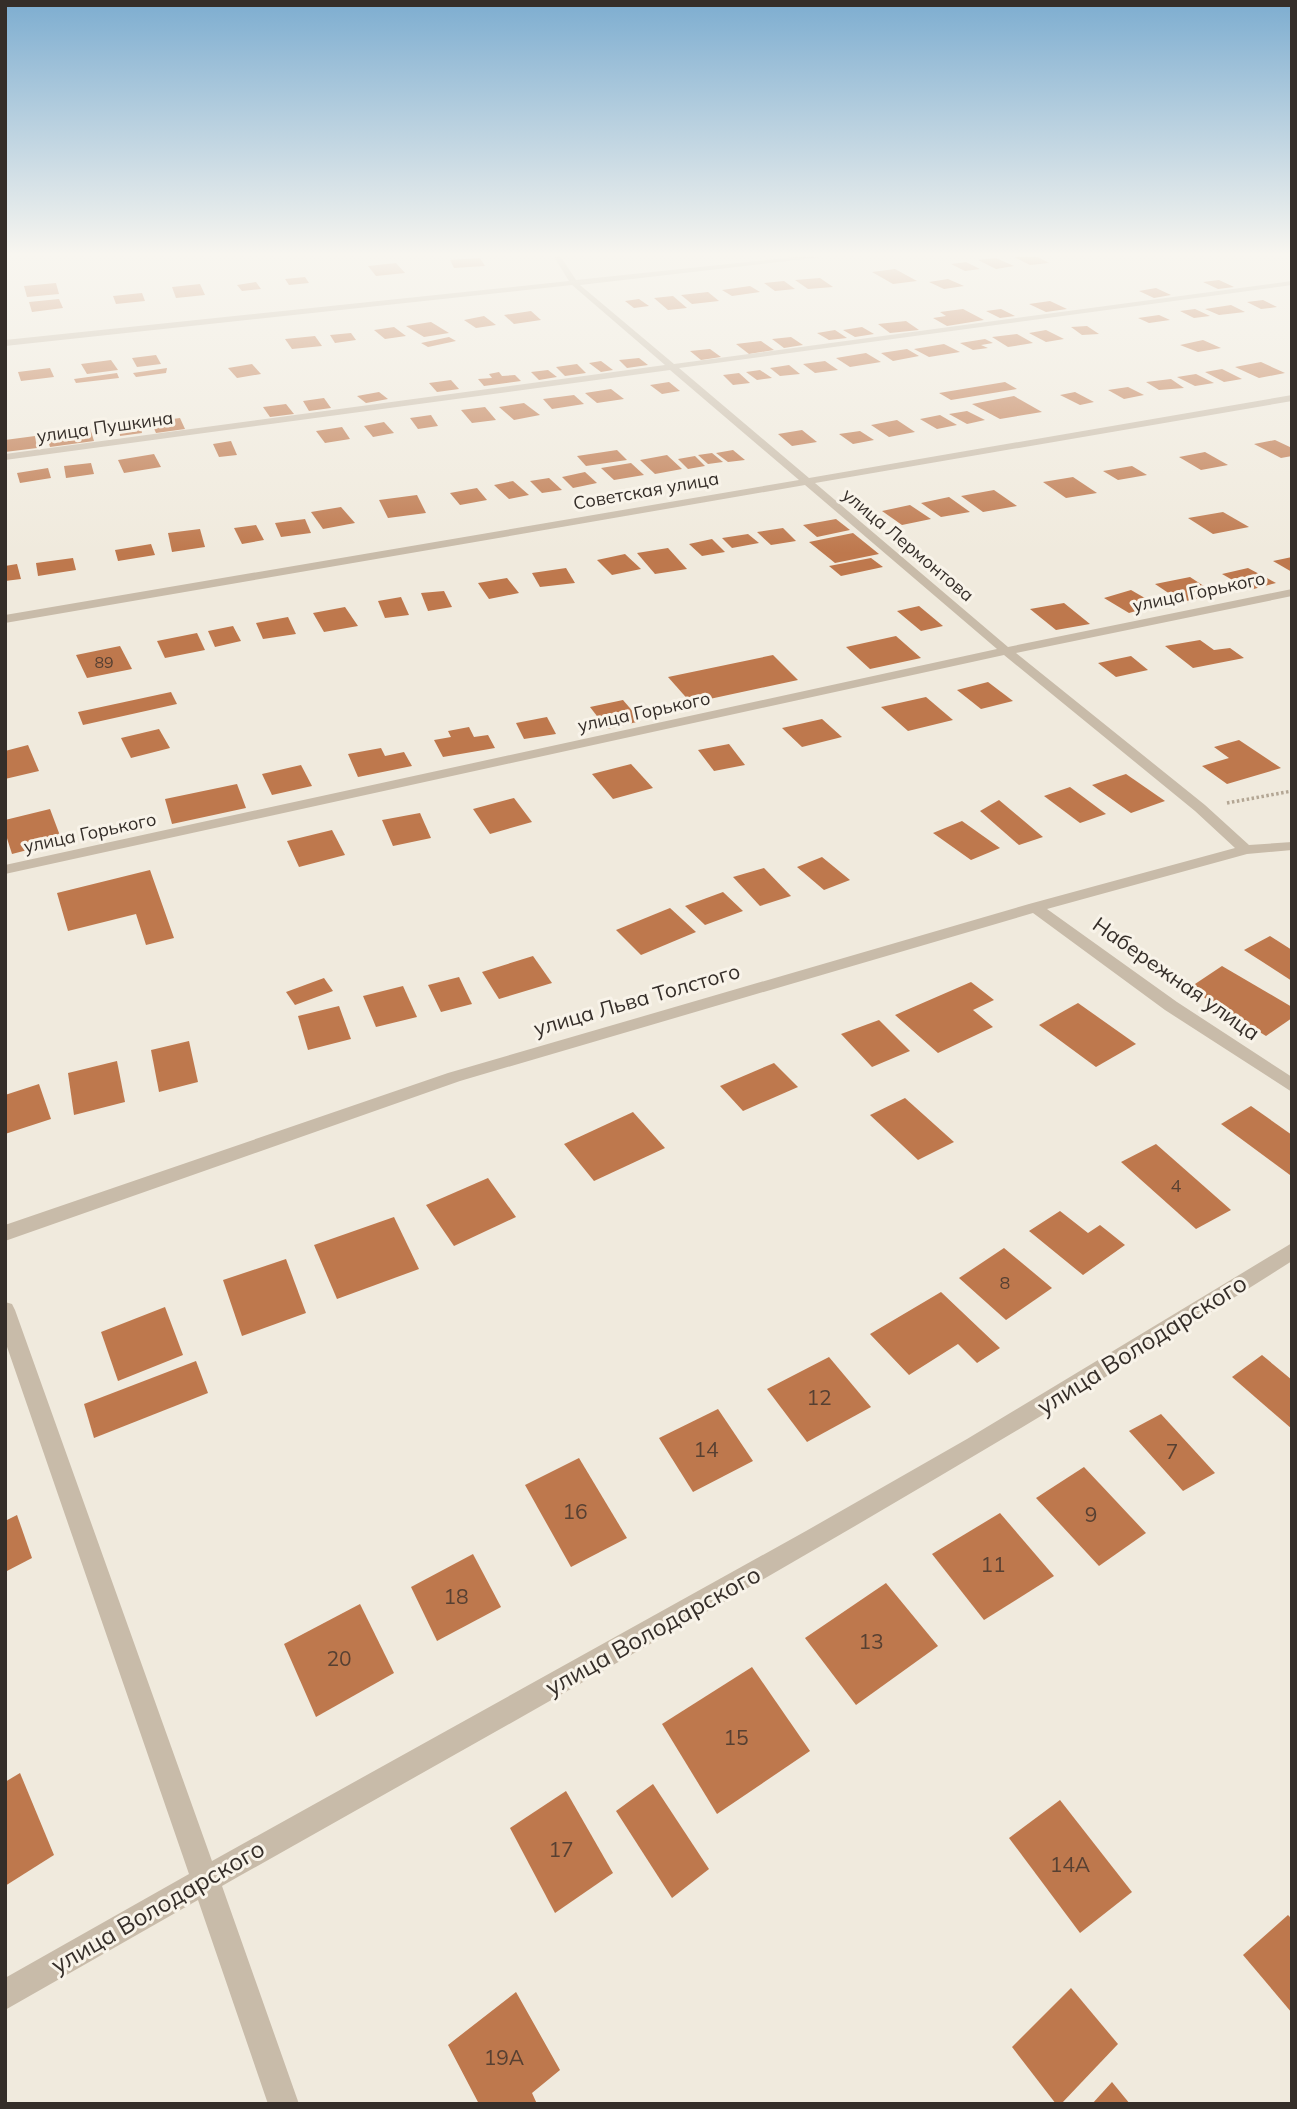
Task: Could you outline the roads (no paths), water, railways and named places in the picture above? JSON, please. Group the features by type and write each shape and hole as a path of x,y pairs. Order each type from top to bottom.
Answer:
{"street":[{"name":"улица Лермонтова","path":"658,355 1006,651 1199,808 1245,850"},
{"name":"улица Пушкина","path":"5,457 757,355"},
{"name":"Советская улица","path":"5,619 1292,398"},
{"name":"улица Горького","path":"5,870 1006,651 1292,592"},
{"name":"улица Льва Толстого","path":"5,1233 454,1077 1035,907 1245,850 1292,846"},
{"name":"Набережная улица","path":"1035,907 1171,1006 1292,1086"},
{"name":"улица Володарского","path":"5,1995 205,1878 638,1641 1019,1420 1292,1251"},
{"path":"5,1310 284,2104"}]}
